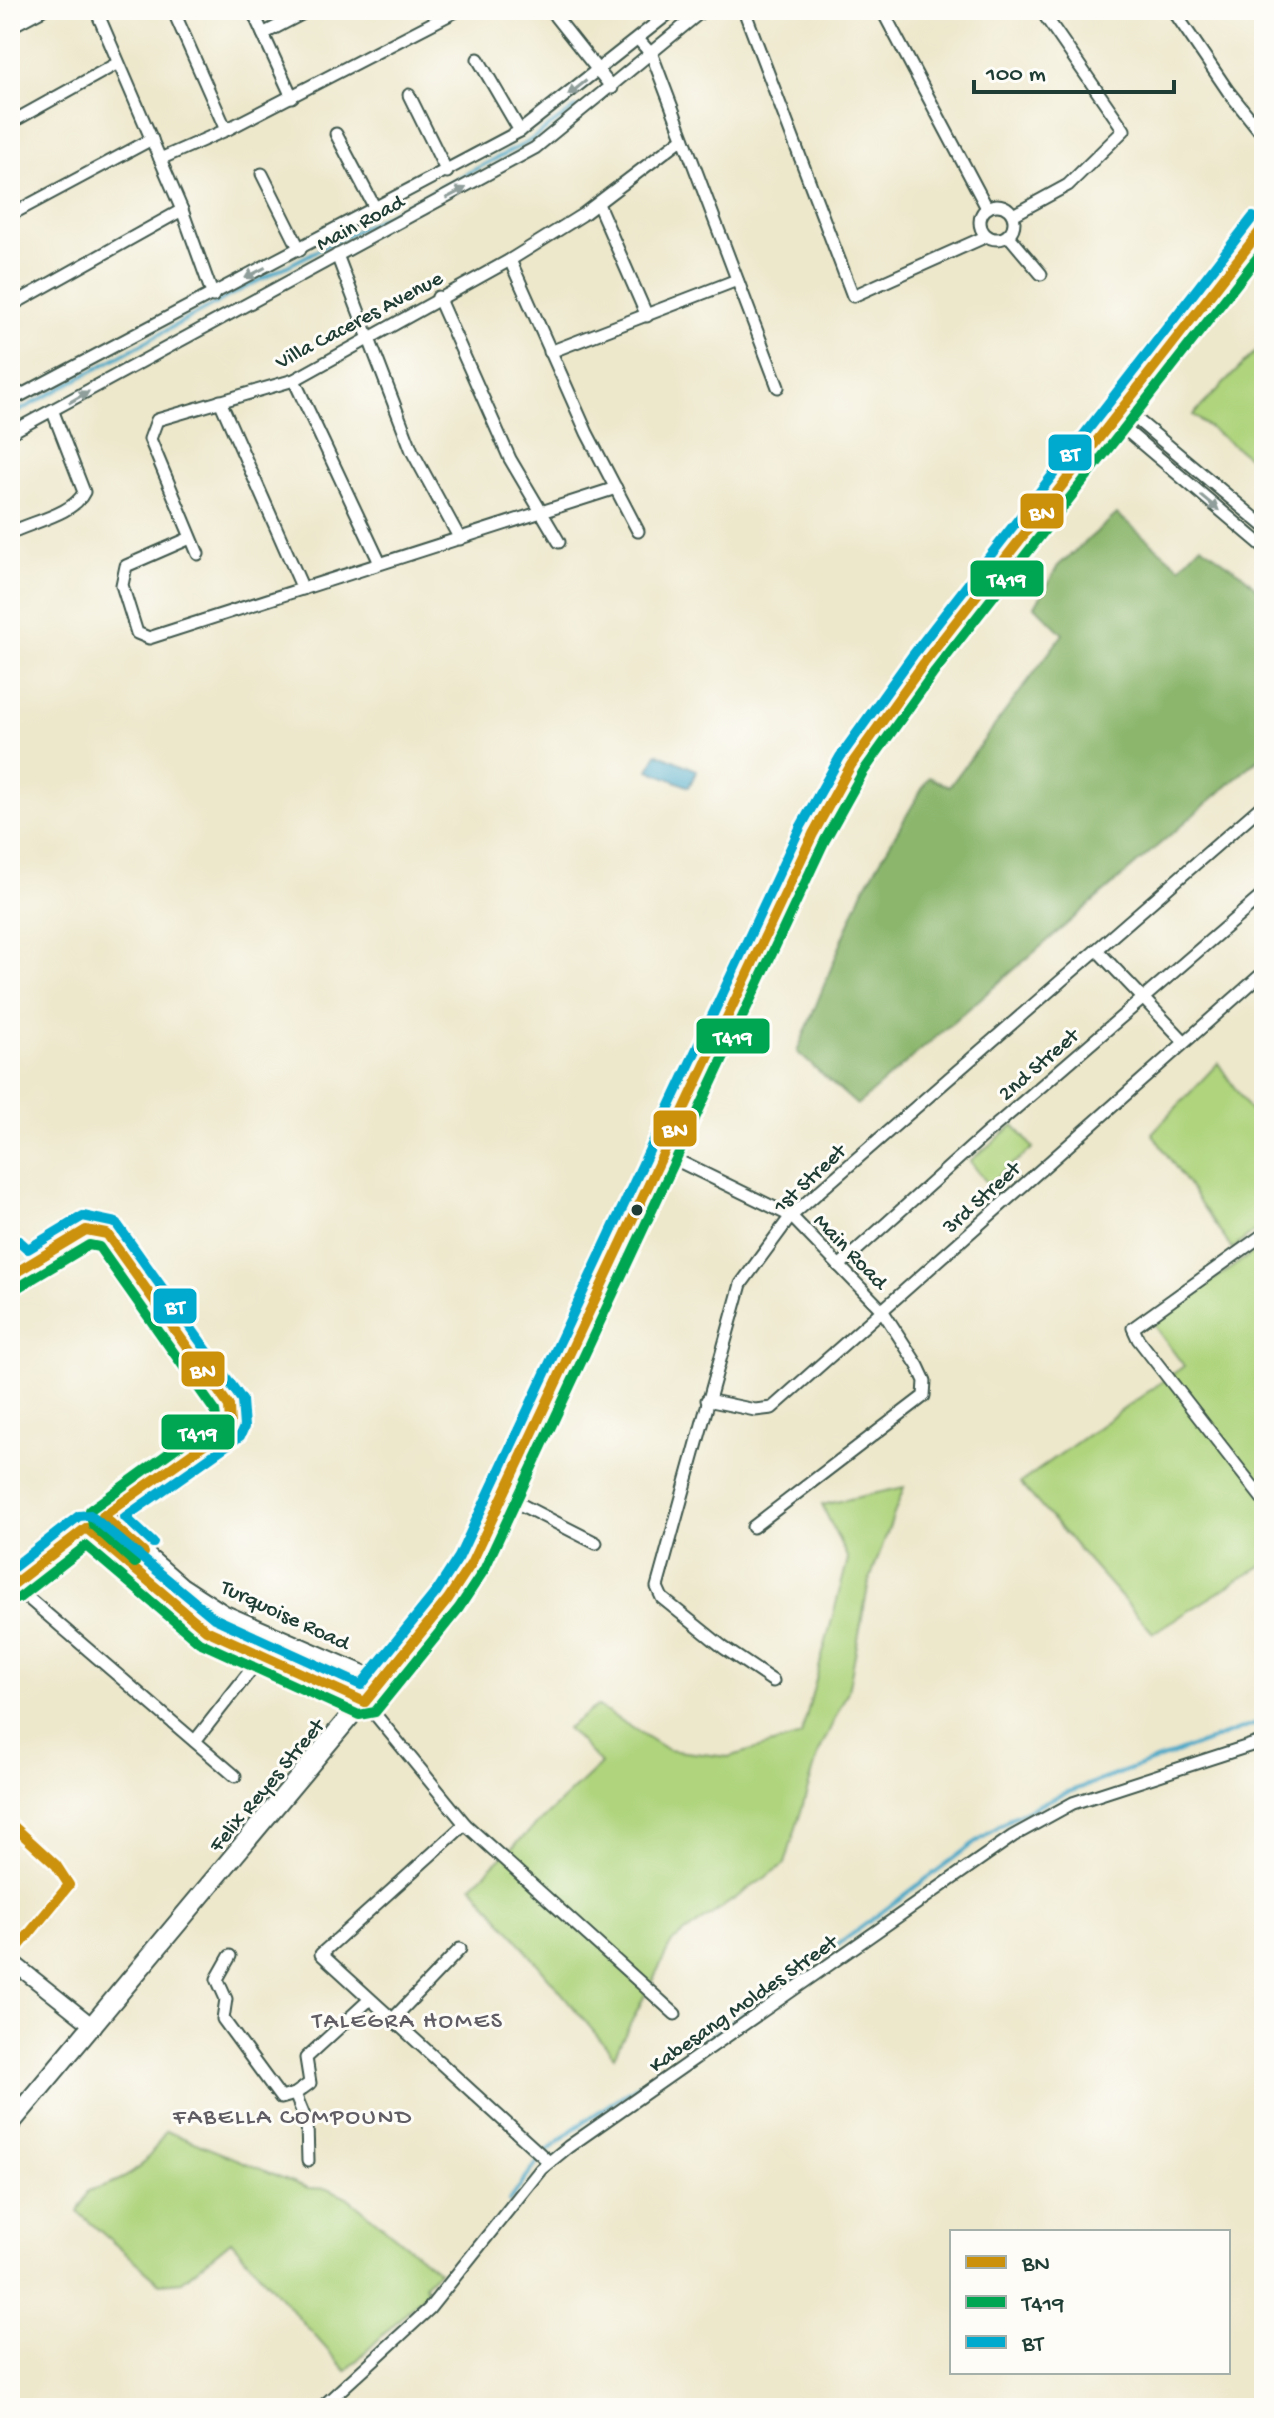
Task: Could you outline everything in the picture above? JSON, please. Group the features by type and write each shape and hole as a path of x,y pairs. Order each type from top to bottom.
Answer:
{"main road":[{"name":"Felix Reyes Street","path":"11,2121 94,2027 448,1599 471,1564 504,1496 813,834 851,765 924,663 1264,226"}],"street":[{"path":"10,27 42,10"},
{"path":"96,10 182,210 213,296"},
{"path":"173,10 226,130"},
{"path":"252,10 292,97"},
{"path":"263,34 309,10"},
{"path":"160,159 226,130 458,10"},
{"name":"Main Road","path":"10,401 376,210 520,131 673,10"},
{"name":"Main Road","path":"10,433 53,412 221,316 509,165 612,88 703,10"},
{"path":"882,10 987,208"},
{"path":"1013,215 1068,185 1124,130 1041,10"},
{"path":"1173,10 1228,91 1264,136"},
{"path":"747,11 853,296 987,236 998,239 1008,235 1014,224 1013,215 1002,206 987,208 980,219 987,236"},
{"path":"555,16 612,88"},
{"path":"638,39 652,55 778,387"},
{"path":"478,59 520,131"},
{"path":"10,123 118,63"},
{"path":"409,95 447,172"},
{"path":"336,134 376,210"},
{"name":"Villa Caceres Avenue","path":"198,554 188,539 150,439 157,420 294,380 438,297 510,260 598,204 683,138"},
{"path":"10,215 152,139"},
{"path":"262,174 300,250"},
{"path":"598,204 647,316"},
{"path":"10,306 182,210"},
{"path":"1008,235 1041,274"},
{"path":"337,255 412,451 460,539"},
{"path":"510,260 550,352 638,531"},
{"path":"550,352 737,280"},
{"path":"438,297 510,459 559,542"},
{"path":"294,380 380,563"},
{"path":"220,401 303,589"},
{"path":"10,533 69,508 80,500 84,492 53,412"},
{"path":"1117,413 1264,526"},
{"path":"1117,413 1264,547"},
{"path":"188,539 126,566 122,585 137,633 149,638 616,488"},
{"name":"1st Street","path":"773,1681 724,1648 658,1593 707,1400 741,1284 791,1216 1264,804"},
{"name":"2nd Street","path":"839,1266 1264,894"},
{"path":"1097,950 1145,996 1184,1041"},
{"name":"3rd Street","path":"707,1400 755,1410 772,1408 1264,972"},
{"name":"Main Road","path":"664,1154 791,1216 882,1310 922,1374 924,1396 753,1527"},
{"path":"10,1276 79,1233 94,1229 107,1234 229,1406 230,1426 86,1528 12,1586 235,1776"},
{"path":"1264,1234 1133,1328 1138,1339 1264,1501"},
{"path":"504,1496 596,1543"},
{"name":"Turquoise Road","path":"103,1516 182,1585 225,1613 382,1681"},
{"path":"86,1528 206,1630 257,1663 365,1702 465,1824 675,2014"},
{"path":"195,1741 257,1663"},
{"name":"Kabesang Moldes Street","path":"321,2408 429,2309 544,2159 1013,1836 1073,1803 1264,1741"},
{"path":"10,1823 56,1865 69,1885 10,1959 94,2027"},
{"path":"465,1824 321,1952 391,2021 544,2159"},
{"path":"391,2021 460,1949"},
{"path":"230,1956 217,1979 226,1999 223,2019 281,2098 295,2094 310,2083 306,2058 369,2000"},
{"path":"295,2094 307,2123 308,2161"}],"green space":[{"path":"1264,343 1264,469 1193,415"},
{"path":"1117,514 1180,567 1201,545 1242,574 1264,595 1264,754 857,1105 797,1052 862,892 929,777 949,787 1063,634 1035,606 1058,566"},
{"path":"1218,1063 1264,1132 1264,1224 1232,1249 1152,1133"},
{"path":"1014,1125 1033,1148 988,1184 970,1161"},
{"path":"1264,1245 1264,1564 1153,1633 1020,1483 1184,1366 1152,1323"},
{"path":"904,1487 869,1582 848,1691 819,1752 785,1864 672,1942 614,2056 472,1885 601,1764 567,1728 597,1706 668,1750 728,1757 801,1736 848,1559 822,1505"},
{"path":"166,2131 308,2188 330,2189 347,2197 438,2271 425,2284 427,2292 346,2371 231,2241 182,2281 160,2283 78,2212 88,2191 134,2171 150,2156"}],"water":[{"path":"657,753 697,770 689,787 649,770"}],"waterway":[{"path":"10,416 229,296 528,142 577,107"},
{"path":"509,2201 543,2155 572,2130 775,1992 1013,1817 1060,1795 1264,1721"}],"transit line":[{"name":"BT","path":"10,1570 79,1516 90,1515 214,1618 361,1685 437,1591 459,1557 800,828 840,757 913,655 1253,217"},
{"name":"BN","path":"10,1587 86,1528 206,1630 365,1702 448,1599 471,1564 813,834 851,765 924,663 1264,226"},
{"name":"T419","path":"19,1598 86,1546 199,1642 359,1715 375,1712 459,1608 484,1570 825,840 863,772 935,671 1264,249"},
{"name":"BT","path":"19,1241 28,1249 83,1216 116,1223 242,1400 244,1427 240,1436 125,1517 153,1543"},
{"name":"BN","path":"10,1276 86,1230 107,1234 229,1406 230,1426 103,1516 144,1553"},
{"name":"T419","path":"17,1288 89,1245 99,1247 215,1411 216,1419 90,1510 93,1525 135,1563"},
{"name":"BN","path":"10,1823 56,1865 69,1885 10,1957"}],"district":[{"name":"TALEGRA HOMES","path":"408,2019"},
{"name":"FABELLA COMPOUND","path":"293,2115"}]}
